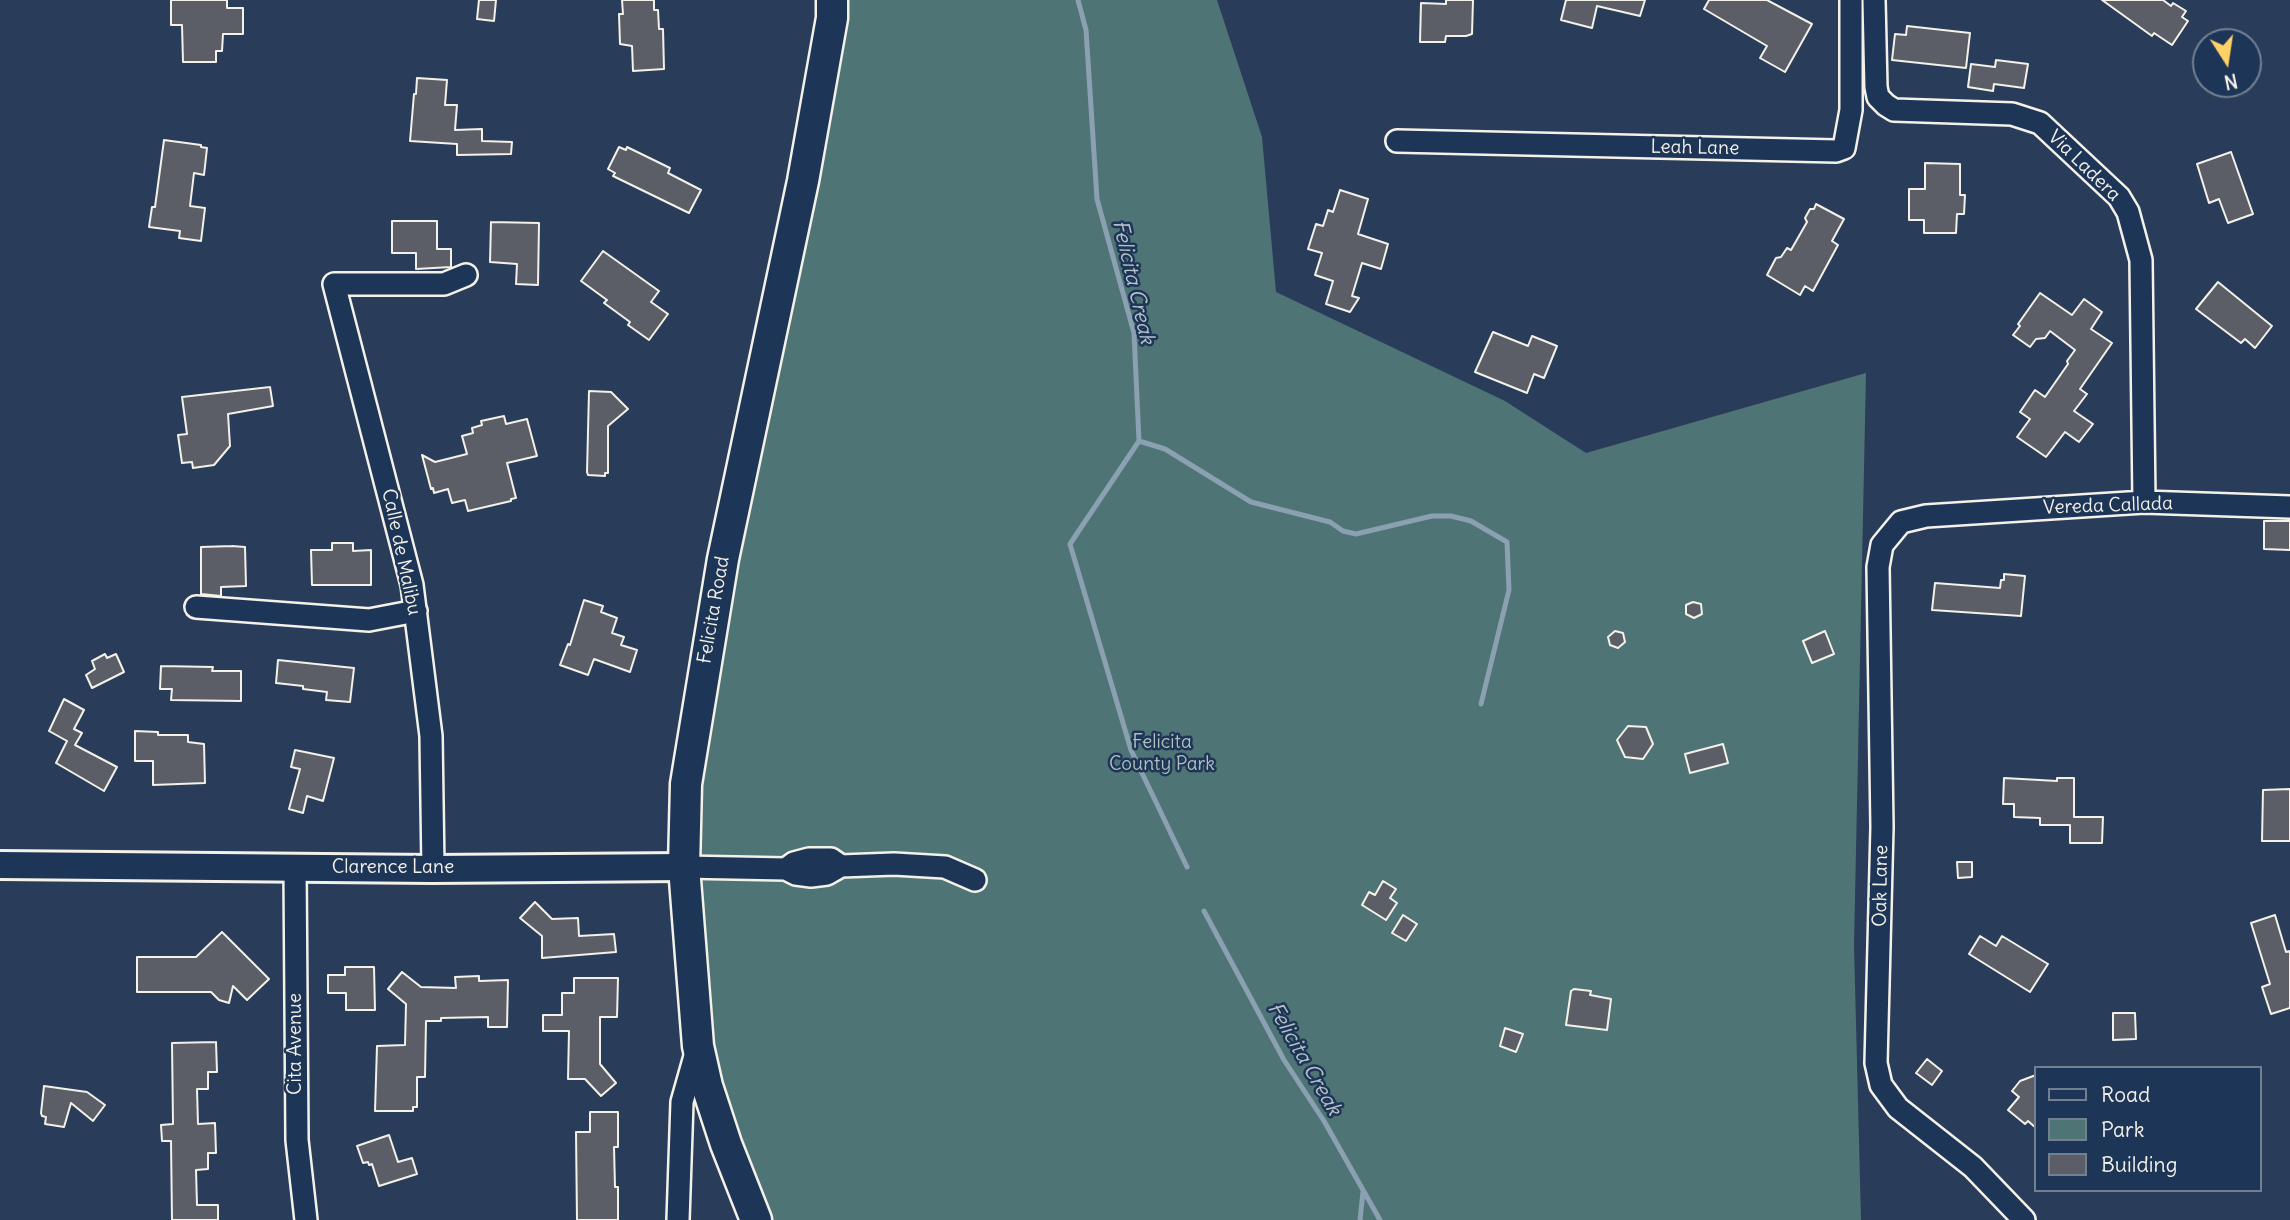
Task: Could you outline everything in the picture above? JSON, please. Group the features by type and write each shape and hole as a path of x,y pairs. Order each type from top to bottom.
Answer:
{"main road":[{"name":"Felicita Road","path":"756,1220 726,1144 707,1086 698,1046 684,867 686,784 723,559 754,402 803,181 832,18 832,0"}],"street":[{"name":"Leah Lane","path":"1397,141 1836,151 1844,148 1852,110 1851,0"},
{"name":"Via Ladera","path":"1874,0 1878,97 1894,110 2012,114 2040,123 2119,197 2128,212 2141,260 2144,502"},
{"name":"Calle de Malibu","path":"433,869 430,736 412,585 334,284 444,284 466,275"},
{"name":"Vereda Callada","path":"1926,516 2144,502 2290,507"},
{"name":"Oak Lane","path":"1926,516 1901,522 1882,545 1878,567 1882,827 1877,1063 1881,1085 1898,1108 1973,1167 2024,1220"},
{"path":"196,607 369,620 416,611"},
{"name":"Clarence Lane","path":"0,865 433,869 684,867 786,869 796,874 811,876 827,874 841,866 894,864 945,867 975,880"},
{"name":"Cita Avenue","path":"295,867 297,1140 306,1220"},
{"path":"678,1220 682,1102 698,1046"}],"green space":[{"name":"Felicita County Park","path":"832,0 1217,0 1262,137 1276,292 1505,401 1586,453 1866,373 1854,945 1861,1220 756,1220 726,1144 684,867"}],"building":[{"path":"171,0 227,0 227,8 243,8 243,34 223,34 222,51 216,51 216,62 183,62 182,25 171,25"},
{"path":"479,0 496,0 494,21 477,19"},
{"path":"622,0 654,0 654,10 658,10 659,29 663,29 664,69 633,71 632,46 620,44 619,14 623,14"},
{"path":"1446,0 1473,0 1472,34 1446,36 1445,42 1420,42 1421,3 1446,4"},
{"path":"1566,0 1645,0 1640,16 1597,6 1592,28 1561,20"},
{"path":"1709,0 1767,0 1812,24 1785,72 1760,58 1767,46 1704,9"},
{"path":"2102,0 2163,0 2186,11 2182,17 2188,21 2172,45 2154,33 2152,36"},
{"path":"1907,26 1970,33 1966,68 1892,60 1895,34 1906,35"},
{"path":"1996,60 2028,64 2024,88 1994,84 1993,91 1968,87 1971,64 1995,67"},
{"path":"417,78 447,80 445,105 457,105 455,130 482,129 482,141 512,142 511,154 457,155 457,144 410,141"},
{"path":"164,140 207,148 204,175 194,173 190,206 205,208 201,241 179,238 180,231 149,227 152,207 155,207"},
{"path":"619,147 626,150 627,147 670,168 668,173 701,190 689,213 613,176 615,173 608,169"},
{"path":"2231,152 2253,214 2228,223 2219,199 2209,203 2197,164"},
{"path":"1925,163 1960,164 1960,195 1965,195 1964,214 1957,214 1956,233 1924,233 1924,220 1909,220 1909,189 1925,189"},
{"path":"1340,190 1368,199 1358,234 1388,244 1381,269 1362,263 1352,296 1359,298 1350,312 1326,304 1333,281 1315,275 1322,253 1308,249 1316,224 1323,226 1328,210 1333,212"},
{"path":"1816,204 1844,219 1832,241 1838,245 1813,291 1805,286 1800,295 1767,275 1776,258 1781,257 1787,248 1791,250 1807,222 1805,218"},
{"path":"392,221 437,221 437,249 451,249 451,267 416,269 416,253 392,253"},
{"path":"491,222 539,223 538,285 516,284 517,264 490,262"},
{"path":"603,251 659,291 651,302 668,314 649,340 604,303 607,300 581,281"},
{"path":"2218,282 2272,326 2255,348 2245,339 2241,343 2196,309"},
{"path":"2040,293 2072,315 2084,299 2102,312 2091,329 2112,343 2080,389 2087,394 2074,411 2093,424 2079,442 2065,432 2046,457 2017,437 2030,419 2020,412 2035,390 2045,397 2075,350 2050,331 2045,338 2036,339 2030,347 2013,335"},
{"path":"1493,332 1528,346 1532,336 1557,346 1544,378 1534,374 1527,393 1475,372"},
{"path":"270,387 273,406 228,414 230,446 214,465 193,468 192,462 182,463 178,435 187,434 182,397"},
{"path":"589,391 611,392 628,409 608,426 608,473 605,473 605,476 588,475 587,472"},
{"path":"504,416 506,424 527,419 537,456 507,463 516,498 468,511 465,500 452,503 448,489 434,493 422,455 435,462 467,454 462,436 473,433 472,428 482,425 481,421"},
{"path":"2264,521 2290,521 2290,550 2264,549"},
{"path":"332,543 353,543 353,551 371,550 371,585 312,585 311,550 332,550"},
{"path":"201,547 245,547 246,586 221,587 221,596 201,594"},
{"path":"2004,574 2025,576 2021,616 1932,610 1935,583 2000,588"},
{"path":"584,600 603,606 601,612 617,618 612,633 624,637 621,645 637,650 630,672 594,659 588,675 560,665 568,644 570,645"},
{"path":"1693,602 1701,604 1702,614 1694,618 1686,614 1686,605"},
{"path":"1615,631 1623,633 1625,642 1618,648 1610,645 1608,637"},
{"path":"1825,631 1834,654 1812,663 1803,641"},
{"path":"105,654 107,658 116,654 124,672 92,688 86,675 95,669 92,661"},
{"path":"278,660 354,668 350,702 326,700 327,692 276,683"},
{"path":"161,666 213,667 212,671 241,671 241,701 171,700 172,689 160,689"},
{"path":"64,699 84,710 74,729 82,733 75,745 117,767 104,791 56,763 67,741 49,731"},
{"path":"1628,726 1646,727 1653,744 1643,759 1625,757 1617,740"},
{"path":"135,731 158,732 158,735 188,735 188,742 204,744 205,783 153,785 153,761 135,761"},
{"path":"1723,744 1728,763 1690,773 1685,754"},
{"path":"295,750 334,758 323,801 307,796 303,813 289,809 300,769 291,767"},
{"path":"2004,778 2057,781 2057,778 2074,778 2074,817 2103,817 2102,843 2070,843 2070,825 2040,825 2040,818 2014,817 2014,804 2003,804"},
{"path":"2290,789 2290,841 2262,841 2263,790"},
{"path":"1957,862 1972,862 1972,877 1958,878"},
{"path":"1383,881 1396,889 1390,898 1397,903 1386,920 1362,905 1369,892 1375,895"},
{"path":"535,902 552,919 578,918 579,936 614,934 616,952 542,958 542,936 520,918"},
{"path":"1403,915 1417,924 1406,941 1392,933"},
{"path":"2275,915 2286,952 2290,951 2290,1008 2271,1014 2262,987 2270,984 2251,923"},
{"path":"222,932 269,979 247,1000 233,986 229,1003 219,1000 211,992 137,992 137,957 196,957"},
{"path":"1980,936 1996,946 2002,936 2048,964 2030,992 1969,954"},
{"path":"345,967 374,967 375,1010 346,1010 346,993 328,993 328,975 345,975"},
{"path":"402,972 421,987 456,988 455,977 479,976 479,981 508,980 507,1027 488,1027 488,1017 426,1021 425,1077 417,1077 417,1107 413,1107 413,1111 375,1111 377,1046 405,1045 406,1004 388,989"},
{"path":"574,978 618,978 617,1017 600,1017 600,1064 616,1083 601,1096 585,1079 568,1079 569,1031 543,1031 543,1015 562,1015 562,993 574,993"},
{"path":"1571,991 1591,991 1590,995 1611,999 1607,1030 1566,1025"},
{"path":"2113,1013 2135,1013 2136,1039 2113,1040"},
{"path":"1505,1028 1523,1034 1516,1052 1500,1046"},
{"path":"216,1042 217,1072 208,1072 208,1089 197,1089 198,1124 215,1123 216,1153 208,1153 208,1169 196,1170 197,1205 218,1205 218,1220 172,1220 171,1141 162,1141 161,1125 173,1124 172,1043"},
{"path":"1927,1059 1942,1071 1932,1085 1916,1073"},
{"path":"2035,1075 2035,1127 2028,1121 2025,1124 2008,1110 2019,1097 2012,1091 2020,1081"},
{"path":"44,1086 87,1092 105,1105 93,1121 71,1103 64,1127 45,1124 46,1117 41,1113"},
{"path":"590,1112 618,1112 618,1147 614,1147 618,1220 577,1220 576,1132 590,1132"},
{"path":"389,1135 398,1162 412,1158 417,1174 379,1186 372,1164 363,1163 357,1146"}],"waterway":[{"name":"Felicita Creak","path":"1078,0 1086,30 1097,199 1134,333 1139,441 1070,544 1131,750 1187,867"},
{"path":"1139,441 1165,449 1251,502 1330,522 1343,531 1356,534 1432,516 1451,516 1471,521 1507,542 1509,590 1481,704"},
{"name":"Felicita Creak","path":"1204,911 1284,1060 1324,1121 1380,1220"},
{"path":"1360,1220 1363,1192"}]}
